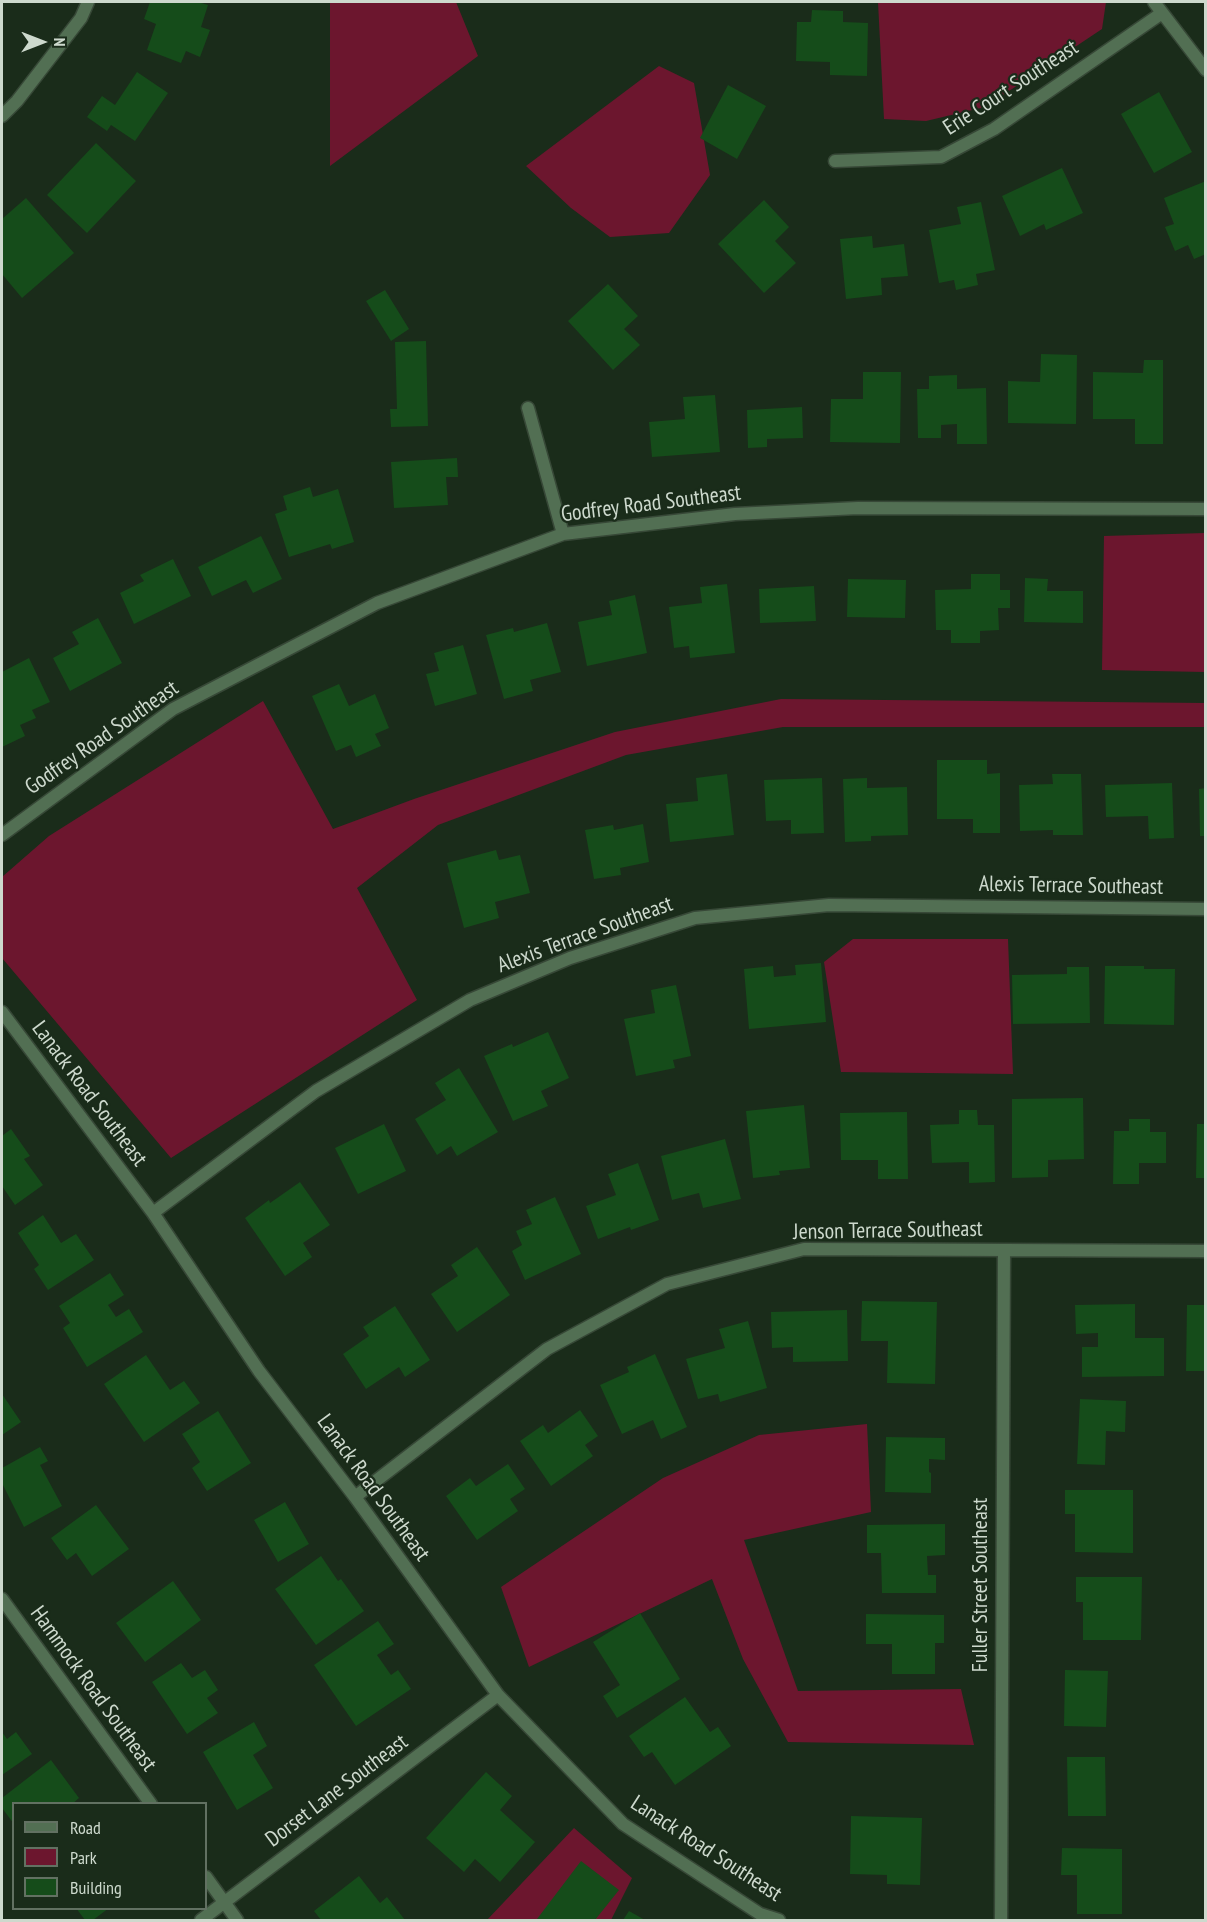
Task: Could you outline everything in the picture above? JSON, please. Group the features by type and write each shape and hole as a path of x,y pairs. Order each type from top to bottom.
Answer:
{"street":[{"path":"2,116 17,101 81,18 88,2"},
{"path":"1154,2 1206,70"},
{"name":"Erie Court Southeast","path":"835,161 941,157 993,129 1162,13"},
{"path":"528,408 563,534"},
{"name":"Godfrey Road Southeast","path":"2,835 173,709 377,603 563,534 735,514 858,508 1206,509"},
{"name":"Alexis Terrace Southeast","path":"153,1213 316,1091 470,1000 570,958 695,918 829,905 1206,909"},
{"name":"Lanack Road Southeast","path":"2,1012 153,1213 259,1371 355,1497 498,1695 623,1824 760,1914 779,1920"},
{"name":"Jenson Terrace Southeast","path":"355,1497 547,1350 667,1284 804,1249 1206,1251"},
{"name":"Fuller Street Southeast","path":"1001,1920 1004,1250"},
{"name":"Hammock Road Southeast","path":"2,1599 150,1802"},
{"name":"Dorset Lane Southeast","path":"201,1920 498,1695"},
{"path":"207,1878 237,1920"}],"green space":[{"path":"330,2 456,2 478,56 330,166"},
{"path":"878,2 1106,2 1102,29 985,107 926,121 884,119"},
{"path":"659,66 694,83 710,175 669,233 610,237 571,208 526,166"},
{"path":"1205,533 1205,672 1102,670 1104,536"},
{"path":"781,699 1205,703 1205,727 783,727 626,755 438,825 357,888 417,1000 171,1158 2,958 2,877 49,836 263,701 333,829 414,799 615,732"},
{"path":"853,939 1008,939 1013,1074 841,1072 824,962"},
{"path":"867,1424 871,1512 744,1540 798,1691 961,1689 974,1745 788,1742 743,1659 712,1579 529,1667 501,1587 663,1478 759,1435"},
{"path":"574,1828 632,1878 611,1920 487,1920"}],"building":[{"path":"150,2 198,2 208,5 201,27 210,30 200,57 186,51 181,63 147,50 156,24 144,19"},
{"path":"812,10 843,11 843,22 868,23 867,76 830,75 830,62 796,61 797,22 811,22"},
{"path":"137,72 168,93 135,141 111,125 107,131 87,117 102,96 115,105"},
{"path":"728,85 766,106 737,159 700,138"},
{"path":"1159,92 1192,152 1154,173 1121,114"},
{"path":"96,143 136,181 87,233 47,195"},
{"path":"1062,168 1083,213 1046,230 1044,224 1020,236 1002,196"},
{"path":"1206,181 1206,254 1194,259 1188,245 1175,251 1165,227 1174,224 1164,198"},
{"path":"26,198 74,253 22,298 2,274 2,219"},
{"path":"764,200 789,227 775,241 796,263 764,293 718,244"},
{"path":"981,202 995,270 976,274 978,285 956,290 954,280 939,283 929,230 961,224 957,207"},
{"path":"872,236 873,248 904,244 908,276 881,278 882,295 846,299 840,239"},
{"path":"608,284 638,316 624,329 640,345 613,370 568,321"},
{"path":"385,290 409,329 391,341 366,301"},
{"path":"426,341 428,426 391,427 390,409 397,409 395,342"},
{"path":"1041,354 1077,355 1076,424 1008,423 1008,381 1040,382"},
{"path":"1144,360 1163,360 1163,444 1135,444 1135,419 1093,419 1093,372 1143,373"},
{"path":"863,372 901,372 900,443 830,442 831,399 863,399"},
{"path":"957,375 957,389 986,388 987,444 957,444 957,424 941,425 941,438 918,438 917,389 929,389 929,376"},
{"path":"715,395 720,452 652,457 649,422 685,419 683,397"},
{"path":"802,407 803,438 767,439 767,447 748,448 747,410"},
{"path":"457,458 458,477 446,477 448,505 394,508 391,462"},
{"path":"310,487 313,497 338,489 354,542 332,549 330,544 289,557 275,514 287,510 283,496"},
{"path":"261,536 282,579 253,593 246,580 212,596 198,567"},
{"path":"173,559 191,596 134,624 120,593 144,581 140,575"},
{"path":"971,574 1000,574 1000,590 1010,590 1010,608 998,608 999,630 980,631 980,643 951,643 951,630 936,630 935,590 971,589"},
{"path":"1025,578 1048,579 1047,591 1083,591 1083,623 1024,622"},
{"path":"848,579 906,580 905,618 847,617"},
{"path":"727,584 735,653 690,658 689,646 674,648 669,607 702,603 700,587"},
{"path":"814,586 816,621 760,623 759,589"},
{"path":"635,595 647,653 587,666 578,622 612,615 609,601"},
{"path":"98,618 122,663 70,691 53,658 79,644 72,632"},
{"path":"547,623 561,672 530,680 533,691 504,699 486,635 513,628 514,632"},
{"path":"463,645 477,694 435,706 426,674 439,671 434,653"},
{"path":"29,658 50,702 32,710 36,718 20,725 25,736 2,747 2,672"},
{"path":"339,684 349,706 375,694 389,728 375,734 381,746 356,757 351,745 336,751 312,696"},
{"path":"937,760 987,760 987,774 1000,773 1000,833 973,833 973,819 937,819"},
{"path":"727,774 734,835 670,842 666,804 698,801 696,778"},
{"path":"1052,774 1081,774 1083,835 1053,835 1053,830 1020,831 1019,785 1053,784"},
{"path":"822,778 824,833 791,834 791,820 766,821 764,780"},
{"path":"867,778 867,788 907,787 908,835 871,836 871,841 845,842 843,779"},
{"path":"1172,783 1174,838 1149,839 1148,816 1106,817 1105,785"},
{"path":"1206,788 1206,836 1200,836 1199,789"},
{"path":"643,824 649,862 620,868 621,875 594,879 585,830 613,825 614,830"},
{"path":"496,850 499,860 520,855 530,893 495,902 499,918 464,928 447,863"},
{"path":"821,963 826,1022 749,1029 744,969 773,966 774,977 796,975 795,965"},
{"path":"1105,966 1175,969 1174,1025 1104,1024"},
{"path":"1067,967 1089,967 1090,1023 1013,1024 1012,975 1067,974"},
{"path":"676,985 691,1056 673,1060 675,1068 636,1076 624,1019 655,1013 651,990"},
{"path":"548,1032 569,1078 541,1091 548,1106 513,1121 484,1056"},
{"path":"459,1068 498,1132 457,1156 451,1146 437,1155 415,1119 446,1100 435,1083"},
{"path":"1083,1098 1084,1159 1048,1160 1048,1177 1012,1178 1012,1099"},
{"path":"804,1105 810,1168 779,1171 780,1175 753,1178 746,1111"},
{"path":"959,1110 977,1110 978,1125 994,1125 995,1182 969,1183 969,1162 932,1163 930,1125 959,1124"},
{"path":"907,1112 908,1179 878,1179 878,1160 841,1160 840,1113"},
{"path":"1129,1119 1150,1119 1150,1132 1166,1132 1166,1163 1139,1163 1139,1184 1113,1184 1114,1131 1129,1131"},
{"path":"384,1124 406,1171 358,1194 335,1148"},
{"path":"1197,1124 1206,1124 1206,1178 1196,1178"},
{"path":"11,1129 30,1156 24,1159 43,1185 15,1205 2,1186 2,1136"},
{"path":"725,1139 741,1199 703,1208 699,1193 672,1200 661,1156"},
{"path":"638,1163 659,1220 631,1230 630,1227 598,1239 586,1206 616,1195 608,1174"},
{"path":"300,1182 330,1225 303,1243 312,1257 285,1276 245,1218 269,1200 270,1203"},
{"path":"555,1197 581,1254 525,1280 512,1251 522,1245 516,1231 532,1224 526,1210"},
{"path":"43,1215 61,1243 76,1234 94,1260 48,1290 34,1269 39,1265 18,1233"},
{"path":"477,1247 510,1295 457,1332 431,1294 458,1276 451,1265"},
{"path":"110,1273 124,1295 108,1305 116,1317 129,1309 143,1332 87,1367 63,1328 70,1323 59,1306"},
{"path":"862,1301 937,1302 935,1384 887,1383 888,1341 861,1341"},
{"path":"1135,1304 1135,1338 1164,1338 1164,1376 1082,1377 1082,1347 1098,1347 1098,1333 1076,1334 1075,1305"},
{"path":"1187,1305 1206,1305 1206,1371 1186,1371"},
{"path":"395,1306 430,1360 405,1377 399,1367 366,1389 343,1354 369,1336 363,1327"},
{"path":"847,1310 848,1361 793,1362 793,1347 772,1348 771,1312"},
{"path":"748,1321 767,1388 720,1402 718,1394 698,1399 686,1359 725,1348 719,1329"},
{"path":"655,1354 687,1427 661,1439 653,1420 622,1434 600,1385 629,1372 627,1367"},
{"path":"146,1355 170,1390 184,1381 200,1403 144,1442 104,1384"},
{"path":"2,1394 21,1422 2,1435"},
{"path":"1080,1399 1126,1401 1125,1432 1106,1431 1105,1465 1077,1464"},
{"path":"580,1410 598,1436 585,1445 593,1456 551,1486 520,1441 543,1425 548,1433"},
{"path":"218,1411 251,1463 207,1491 192,1468 200,1462 182,1434"},
{"path":"886,1437 945,1438 945,1460 929,1459 931,1493 885,1492"},
{"path":"40,1447 48,1461 40,1465 62,1506 24,1527 2,1483 2,1468"},
{"path":"508,1464 525,1489 510,1499 518,1511 477,1540 446,1496 470,1478 476,1486"},
{"path":"1065,1490 1133,1490 1133,1553 1075,1552 1075,1514 1065,1514"},
{"path":"285,1502 309,1544 278,1562 254,1520"},
{"path":"96,1505 129,1549 92,1576 76,1553 67,1560 51,1538"},
{"path":"945,1524 945,1555 927,1556 928,1575 936,1575 936,1593 882,1593 881,1553 867,1553 867,1525"},
{"path":"321,1556 338,1581 341,1579 364,1611 316,1645 275,1589"},
{"path":"1076,1577 1142,1577 1141,1640 1083,1640 1083,1602 1076,1602"},
{"path":"173,1581 201,1620 145,1662 116,1623"},
{"path":"640,1613 680,1679 617,1718 603,1696 620,1685 593,1642"},
{"path":"866,1614 944,1615 944,1643 935,1643 935,1674 892,1674 892,1644 866,1644"},
{"path":"378,1621 394,1644 377,1655 391,1675 398,1670 411,1689 356,1726 314,1665"},
{"path":"181,1663 192,1678 205,1670 218,1690 207,1698 218,1713 187,1734 152,1682"},
{"path":"1065,1670 1108,1671 1106,1727 1064,1726"},
{"path":"685,1697 710,1732 718,1727 731,1746 675,1785 652,1752 644,1757 629,1736"},
{"path":"254,1722 267,1746 253,1755 273,1788 237,1810 203,1752"},
{"path":"2,1732 7,1739 16,1732 32,1754 2,1775"},
{"path":"1067,1757 1105,1757 1106,1816 1068,1816"},
{"path":"51,1760 79,1798 74,1802 12,1802 12,1821 2,1808 2,1798"},
{"path":"486,1772 512,1796 500,1810 535,1842 500,1882 475,1859 464,1872 426,1838"},
{"path":"851,1816 922,1818 920,1885 887,1884 887,1875 850,1874"},
{"path":"1062,1848 1122,1849 1122,1914 1077,1914 1077,1875 1061,1875"},
{"path":"581,1861 619,1890 595,1920 537,1919"},
{"path":"359,1876 380,1903 387,1897 405,1920 321,1920 314,1911"},
{"path":"78,1910 106,1910 93,1920 85,1920"},
{"path":"629,1911 645,1920 623,1920"}]}
